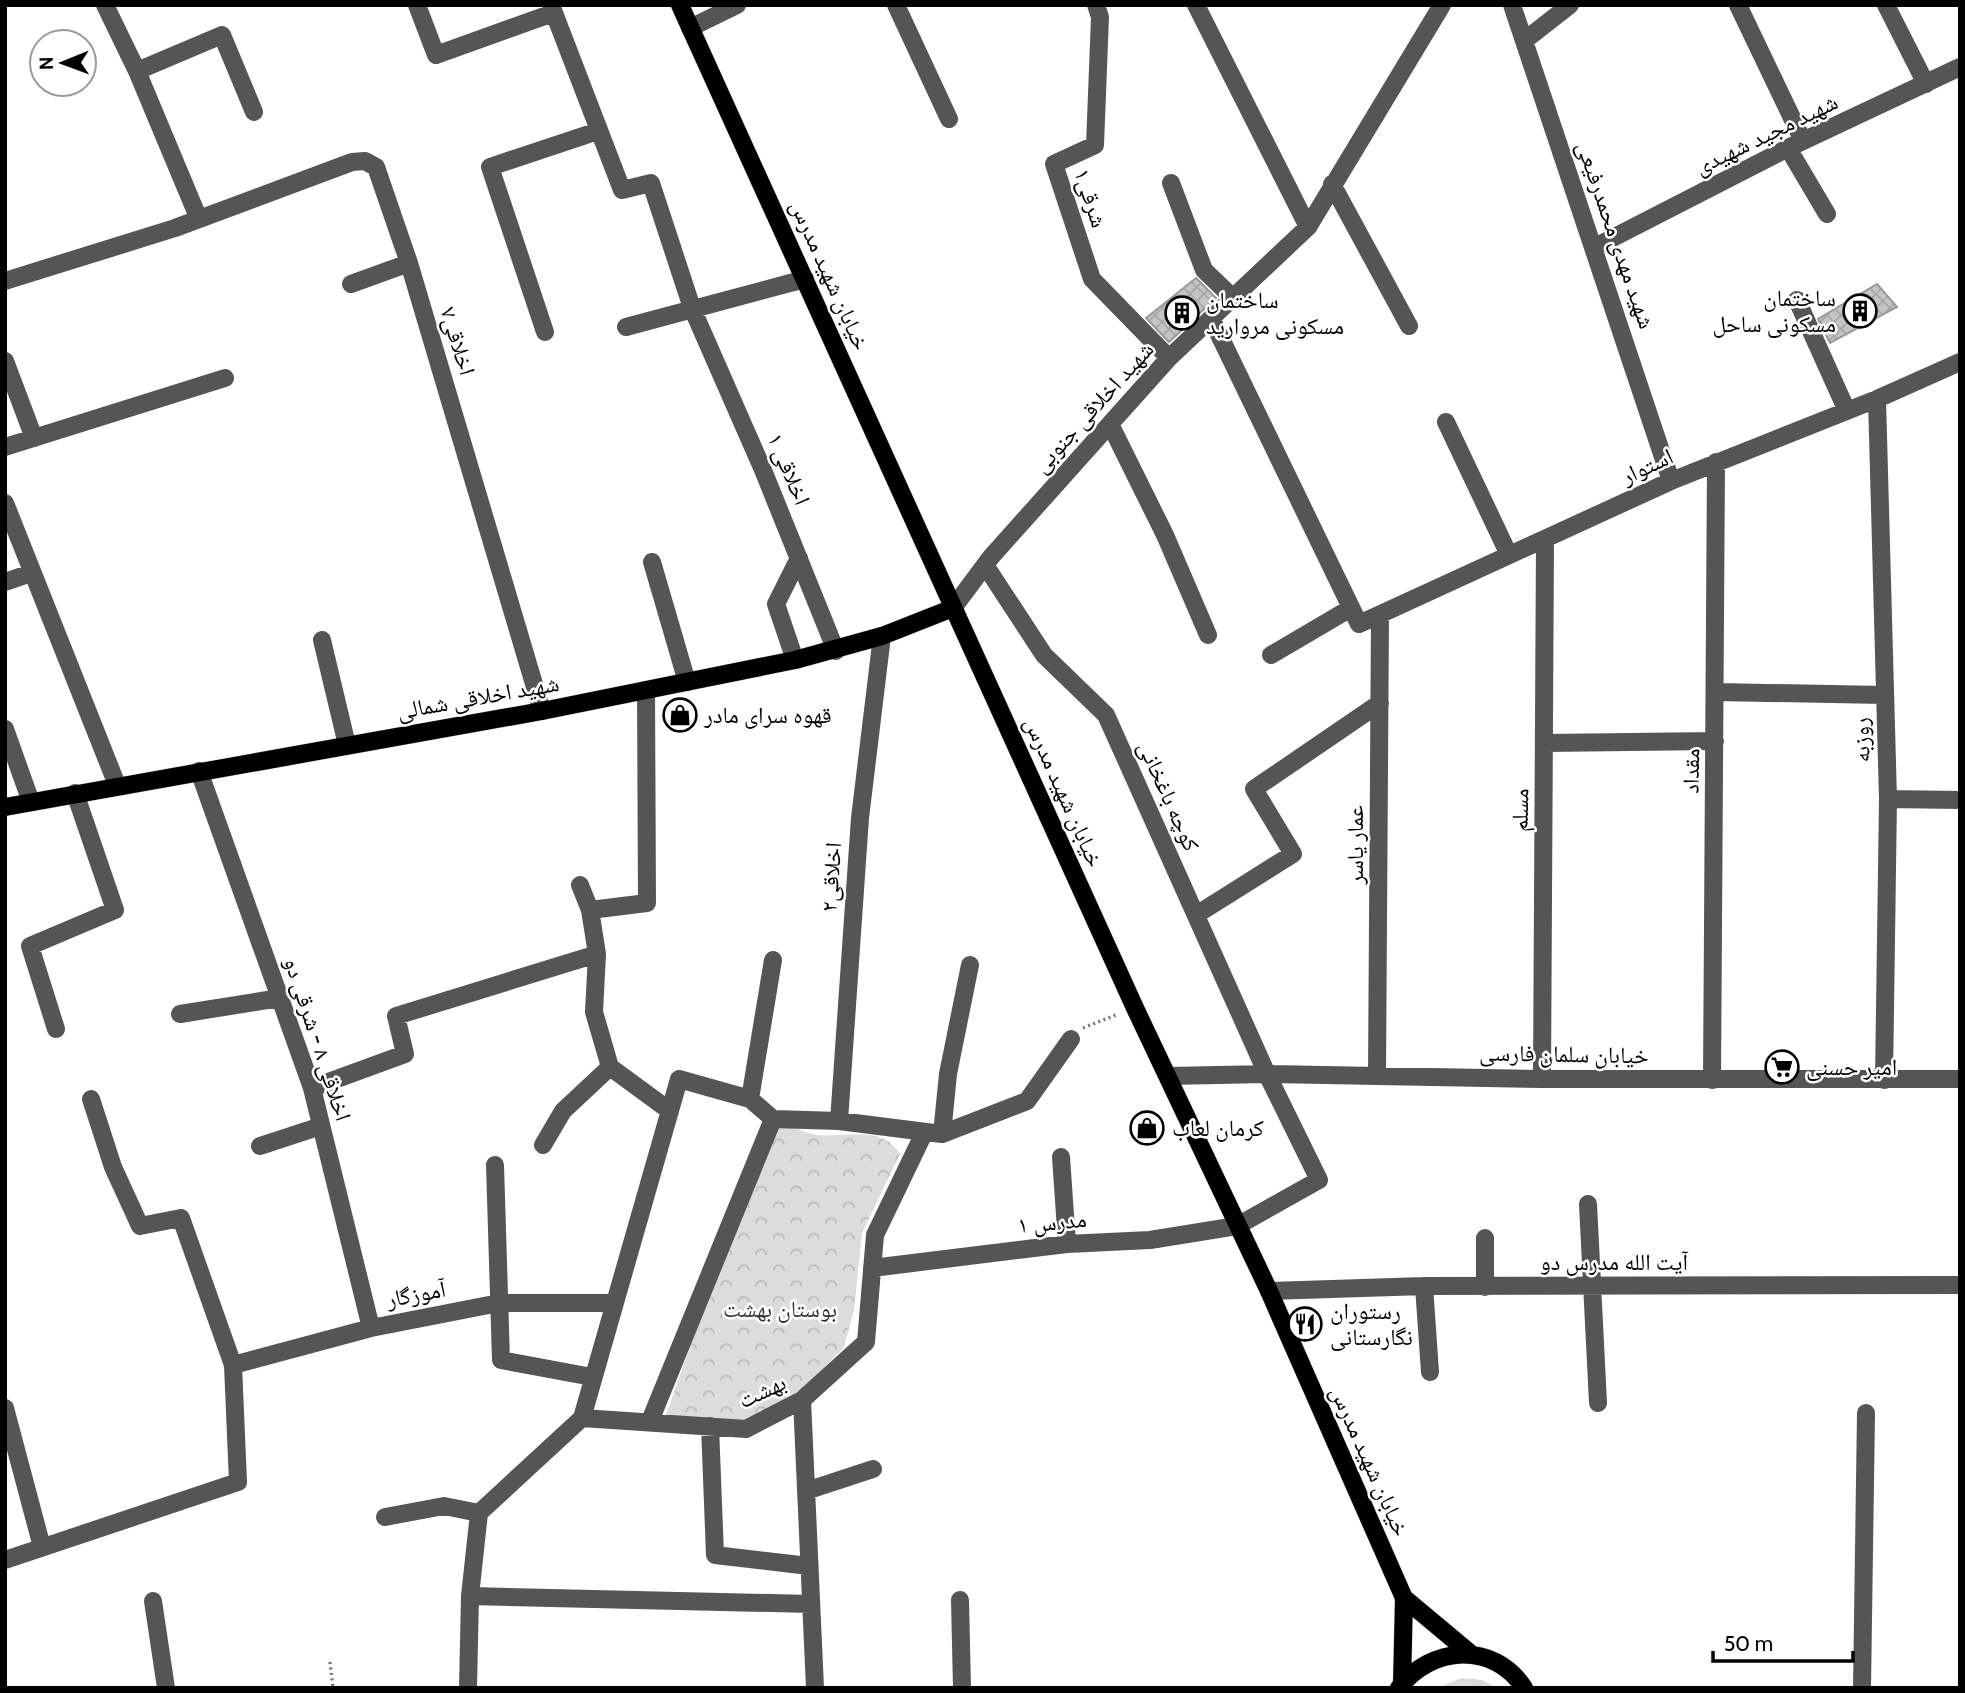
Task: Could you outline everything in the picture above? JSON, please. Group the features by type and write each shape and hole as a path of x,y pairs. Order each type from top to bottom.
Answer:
{"main road":[{"name":"خیابان شهید مدرس","path":"680,5 1135,1008 1269,1291 1404,1598 1400,1686"},
{"name":"شهید اخلاقی شمالی","path":"5,807 542,711 795,660 836,651 882,636 953,608"},
{"name":"خیابان شهید مدرس","path":"1404,1598 1471,1654 1499,1664 1524,1688"},
{"path":"1400,1686 1425,1663 1447,1656 1471,1654"}],"street":[{"path":"105,5 137,71 198,217"},
{"path":"417,5 436,55 552,9 598,131 490,167 545,332"},
{"path":"690,28 737,5"},
{"path":"896,5 950,119"},
{"name":"شرقی۱","path":"1096,5 1100,17 1095,145 1054,164 1092,279 1169,358"},
{"path":"1196,5 1308,227"},
{"name":"شهید اخلاقی جنوبی","path":"953,608 985,565 1169,358 1308,227 1442,5"},
{"name":"شهید مهدی محمدرفیعی","path":"1512,5 1671,481"},
{"path":"1524,41 1570,5"},
{"path":"1738,5 1827,214"},
{"path":"1886,5 1926,83"},
{"path":"137,71 222,35 254,112"},
{"name":"شهید مجید شهیدی","path":"1595,247 1795,144 1960,67"},
{"name":"اخلاقی ۱","path":"598,131 622,190 651,183 692,308 836,651"},
{"name":"اخلاقی۷","path":"5,281 175,228 198,217 352,162 365,161 376,167 409,263 542,711"},
{"path":"1171,183 1204,270 1233,298"},
{"path":"1332,184 1409,326"},
{"path":"351,284 409,263"},
{"path":"626,327 805,279"},
{"path":"1797,300 1847,411"},
{"path":"1211,318 1355,616"},
{"path":"5,361 34,438"},
{"name":"استوار","path":"1271,655 1355,616 1380,615 1716,461 1877,399 1960,362"},
{"path":"5,447 225,379"},
{"name":"روزبه","path":"1877,399 1888,799 1884,1080"},
{"path":"1446,422 1509,555"},
{"path":"1111,426 1165,535 1208,635"},
{"name":"مقداد","path":"1712,1080 1716,461"},
{"path":"5,503 117,785"},
{"name":"مسلم","path":"1542,1079 1545,540"},
{"path":"795,660 776,604 799,558"},
{"path":"652,562 687,682"},
{"name":"کوچه باغخانی","path":"985,565 1044,655 1106,715 1267,1073 1319,1180 1237,1226"},
{"path":"5,582 31,573"},
{"name":"عمار یاسر","path":"1377,1075 1380,615"},
{"name":"اخلاقی۲","path":"839,1121 860,818 882,636"},
{"path":"322,640 347,745"},
{"path":"590,911 647,903 646,690"},
{"path":"1716,692 1884,695"},
{"path":"1196,915 1293,854 1254,789 1380,703"},
{"path":"5,729 31,802"},
{"path":"1545,743 1715,741"},
{"name":"اخلاقی ۸ - شرقی دو","path":"199,771 312,1088 370,1328"},
{"path":"56,1029 30,946 115,910 75,793"},
{"path":"1888,799 1960,800"},
{"path":"580,885 590,911 597,954 594,1012 610,1067 670,1111"},
{"path":"312,1088 405,1054 396,1016 597,954"},
{"path":"750,1099 773,960"},
{"path":"933,1134 970,965"},
{"path":"180,1014 280,998"},
{"path":"468,1688 470,1596 480,1513 582,1418 679,1079 750,1099 773,1119 839,1121 933,1134 1027,1101 1071,1039"},
{"path":"543,1145 563,1111 610,1067"},
{"name":"خیابان سلمان فارسی","path":"1168,1076 1267,1073 1542,1079 1960,1079"},
{"path":"5,1560 239,1482 233,1365 181,1218 140,1226 113,1167 91,1099"},
{"path":"650,1421 773,1119"},
{"path":"260,1146 321,1126"},
{"name":"بهشت","path":"582,1418 746,1429 802,1401 866,1342 875,1235 933,1134"},
{"path":"1062,1157 1067,1244"},
{"path":"495,1165 500,1360 592,1377"},
{"path":"1588,1203 1598,1403"},
{"name":"مدرس ۱","path":"872,1268 1067,1244 1150,1240 1237,1226"},
{"path":"1485,1287 1486,1238"},
{"name":"آیت الله مدرس دو","path":"1269,1291 1424,1286 1960,1285"},
{"path":"1424,1286 1430,1372"},
{"name":"آموزگار","path":"233,1365 370,1328 499,1303 614,1303"},
{"path":"802,1401 815,1688"},
{"path":"5,1408 41,1547"},
{"path":"1862,1688 1866,1413"},
{"path":"710,1426 715,1555 809,1566"},
{"path":"806,1491 873,1469"},
{"path":"385,1517 444,1506 480,1513"},
{"path":"470,1596 811,1604"},
{"path":"960,1600 962,1688"},
{"path":"153,1601 166,1688"}],"path":[{"path":"1071,1039 1082,1029 1135,1008"},
{"path":"330,1662 333,1688"}],"green space":[{"name":"بوستان بهشت","path":"780,1122 817,1135 873,1136 892,1145 900,1154 862,1233 854,1310 844,1347 804,1388 750,1420 735,1422 666,1415 701,1315"},
{"path":"1462,1678 1482,1680 1497,1688 1437,1688"}],"building":[{"path":"1196,278 1216,298 1169,342 1146,318"},
{"name":"ساختمان مسکونی ساحل","path":"1877,284 1897,307 1830,343 1818,319"}],"place":[{"name":"ساختمان مسکونی ساحل","path":"1860,311"},
{"name":"ساختمان مسکونی مروارید","path":"1182,313"},
{"name":"قهوه سرای مادر","path":"680,715"},
{"name":"امیر حسنی","path":"1782,1067"},
{"name":"کرمان لعاب","path":"1147,1128"},
{"name":"رستوران نگارستانی","path":"1305,1324"}]}
